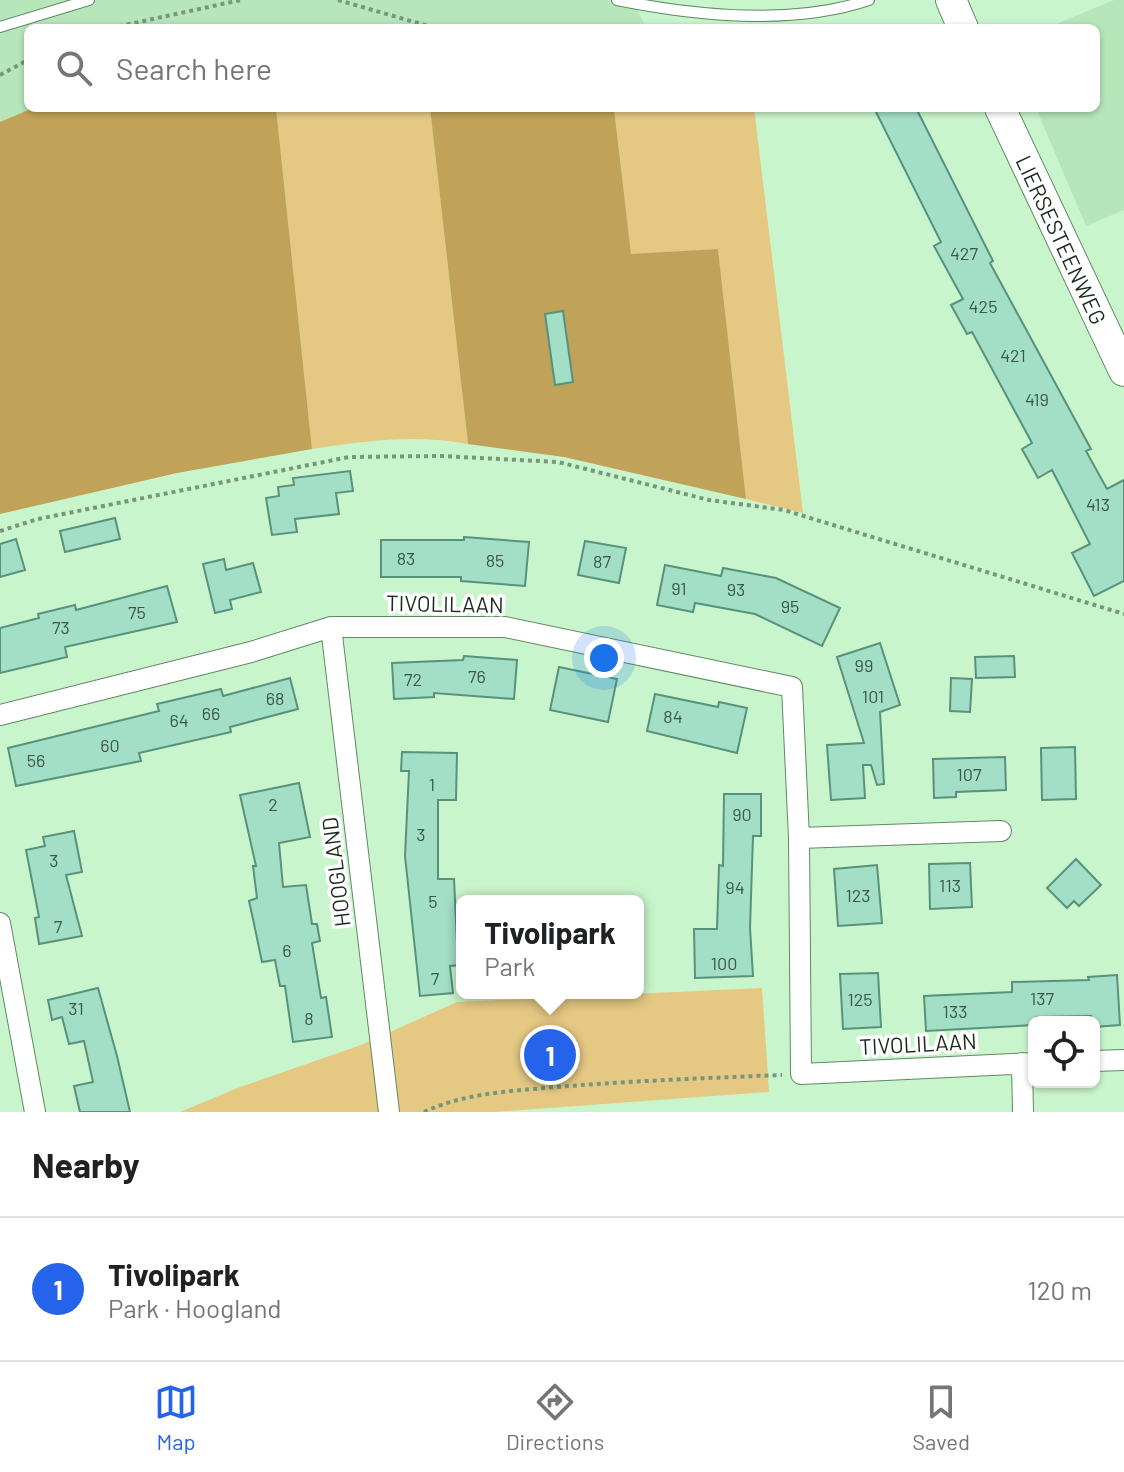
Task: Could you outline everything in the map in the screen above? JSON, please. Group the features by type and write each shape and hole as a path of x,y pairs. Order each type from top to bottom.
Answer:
{"main road":[{"path":"951,0 961,24"},
{"name":"LIERSESTEENWEG","path":"1002,112 1124,371"}],"street":[{"name":"TIVOLILAAN","path":"0,715 251,652 331,627 505,627 792,687 799,838 801,1074 1028,1063"},
{"name":"HOOGLAND","path":"331,627 389,1112"},
{"path":"799,838 1001,831"},
{"path":"0,923 35,1112"},
{"path":"1100,1061 1124,1060"},
{"path":"1023,1112 1028,1063"}],"lane":[{"path":"0,27 89,0"},
{"path":"617,0 661,9 771,16 852,6 869,0"}],"path":[{"path":"130,24 241,0"},
{"path":"338,0 421,24"},
{"path":"0,75 24,62"},
{"path":"0,531 38,519 349,457 441,456 558,462 709,500 784,510 1124,614"},
{"path":"424,1112 443,1103 509,1091 662,1078 801,1074"}],"shaded area":[{"path":"0,0 633,0 644,24 24,24 24,112 0,122"},
{"path":"1114,0 1124,0 1124,210 1086,226 1038,112 1100,112 1100,24 1057,24"},
{"path":"24,112 276,112 312,449 177,473 0,514 0,122"},
{"path":"276,112 430,112 468,444 409,439 312,449"},
{"path":"430,112 614,112 631,254 718,249 746,499 564,457 468,444"},
{"path":"614,112 754,112 803,513 746,499 718,249 631,255"},
{"path":"762,988 769,1092 493,1112 180,1112 240,1087 361,1045 457,1002 644,999 644,993"}],"building":[{"path":"876,112 918,112 993,261 990,263 1091,449 1086,451 1107,489 1124,480 1124,581 1094,596 1072,553 1090,544 1052,470 1038,478 1022,449 1032,443 972,332 967,334 951,305 963,299 934,246 941,242"},
{"path":"563,311 573,382 555,385 545,314"},
{"path":"350,471 353,491 336,493 339,514 295,519 297,532 272,535 266,498 279,496 278,487 294,485 293,478"},
{"path":"115,518 120,539 65,552 60,531"},
{"path":"464,537 529,542 525,586 461,581 461,577 381,577 381,540 464,540"},
{"path":"16,539 25,570 0,577 0,544"},
{"path":"585,541 626,548 619,583 578,575"},
{"path":"224,559 226,570 253,563 261,592 230,600 232,609 215,613 203,564"},
{"path":"665,565 721,576 723,568 776,578 840,608 822,646 755,614 695,603 693,612 657,605"},
{"path":"167,586 177,622 65,647 67,657 0,673 0,628 39,618 38,614 75,605 76,610"},
{"path":"880,643 900,705 880,712 884,784 877,785 871,765 863,765 865,798 831,800 827,745 864,743 837,657"},
{"path":"464,656 517,660 514,699 434,693 434,697 394,699 392,663 463,660"},
{"path":"1014,656 1015,677 976,678 975,657"},
{"path":"559,667 617,679 608,722 550,710"},
{"path":"290,678 298,709 230,727 231,732 139,753 141,761 16,786 8,748 159,711 157,704 221,689 223,696"},
{"path":"951,678 972,679 970,712 950,711"},
{"path":"655,694 718,707 719,702 747,708 737,753 647,731"},
{"path":"1075,747 1076,799 1042,800 1041,748"},
{"path":"402,752 457,753 456,800 438,800 438,879 454,879 456,966 450,966 453,993 420,996 405,856 409,771 401,771"},
{"path":"1005,757 1006,790 956,792 956,797 934,798 933,759"},
{"path":"299,783 310,837 279,843 283,887 306,885 312,924 317,924 320,941 312,943 321,998 326,997 332,1037 293,1042 285,986 280,986 275,960 262,962 249,901 257,898 253,866 256,866 240,795"},
{"path":"724,794 761,794 761,836 753,836 750,928 753,976 695,978 694,929 717,929 719,865 723,866"},
{"path":"74,831 82,872 66,875 82,936 39,944 35,918 39,917 26,850 45,846 43,837"},
{"path":"1076,859 1101,885 1079,906 1074,901 1067,908 1047,888"},
{"path":"970,863 972,907 930,909 929,864"},
{"path":"877,865 882,923 838,926 834,869"},
{"path":"878,973 881,1027 843,1029 840,974"},
{"path":"1117,975 1120,1025 1100,1027 1100,1016 1028,1016 1028,1025 926,1031 924,996 1012,992 1012,982 1089,980 1088,977"},
{"path":"98,988 130,1112 80,1112 74,1086 93,1082 84,1041 69,1044 62,1017 52,1020 48,1000"}],"place":[{"name":"Tivolipark","path":"550,1055"}]}
